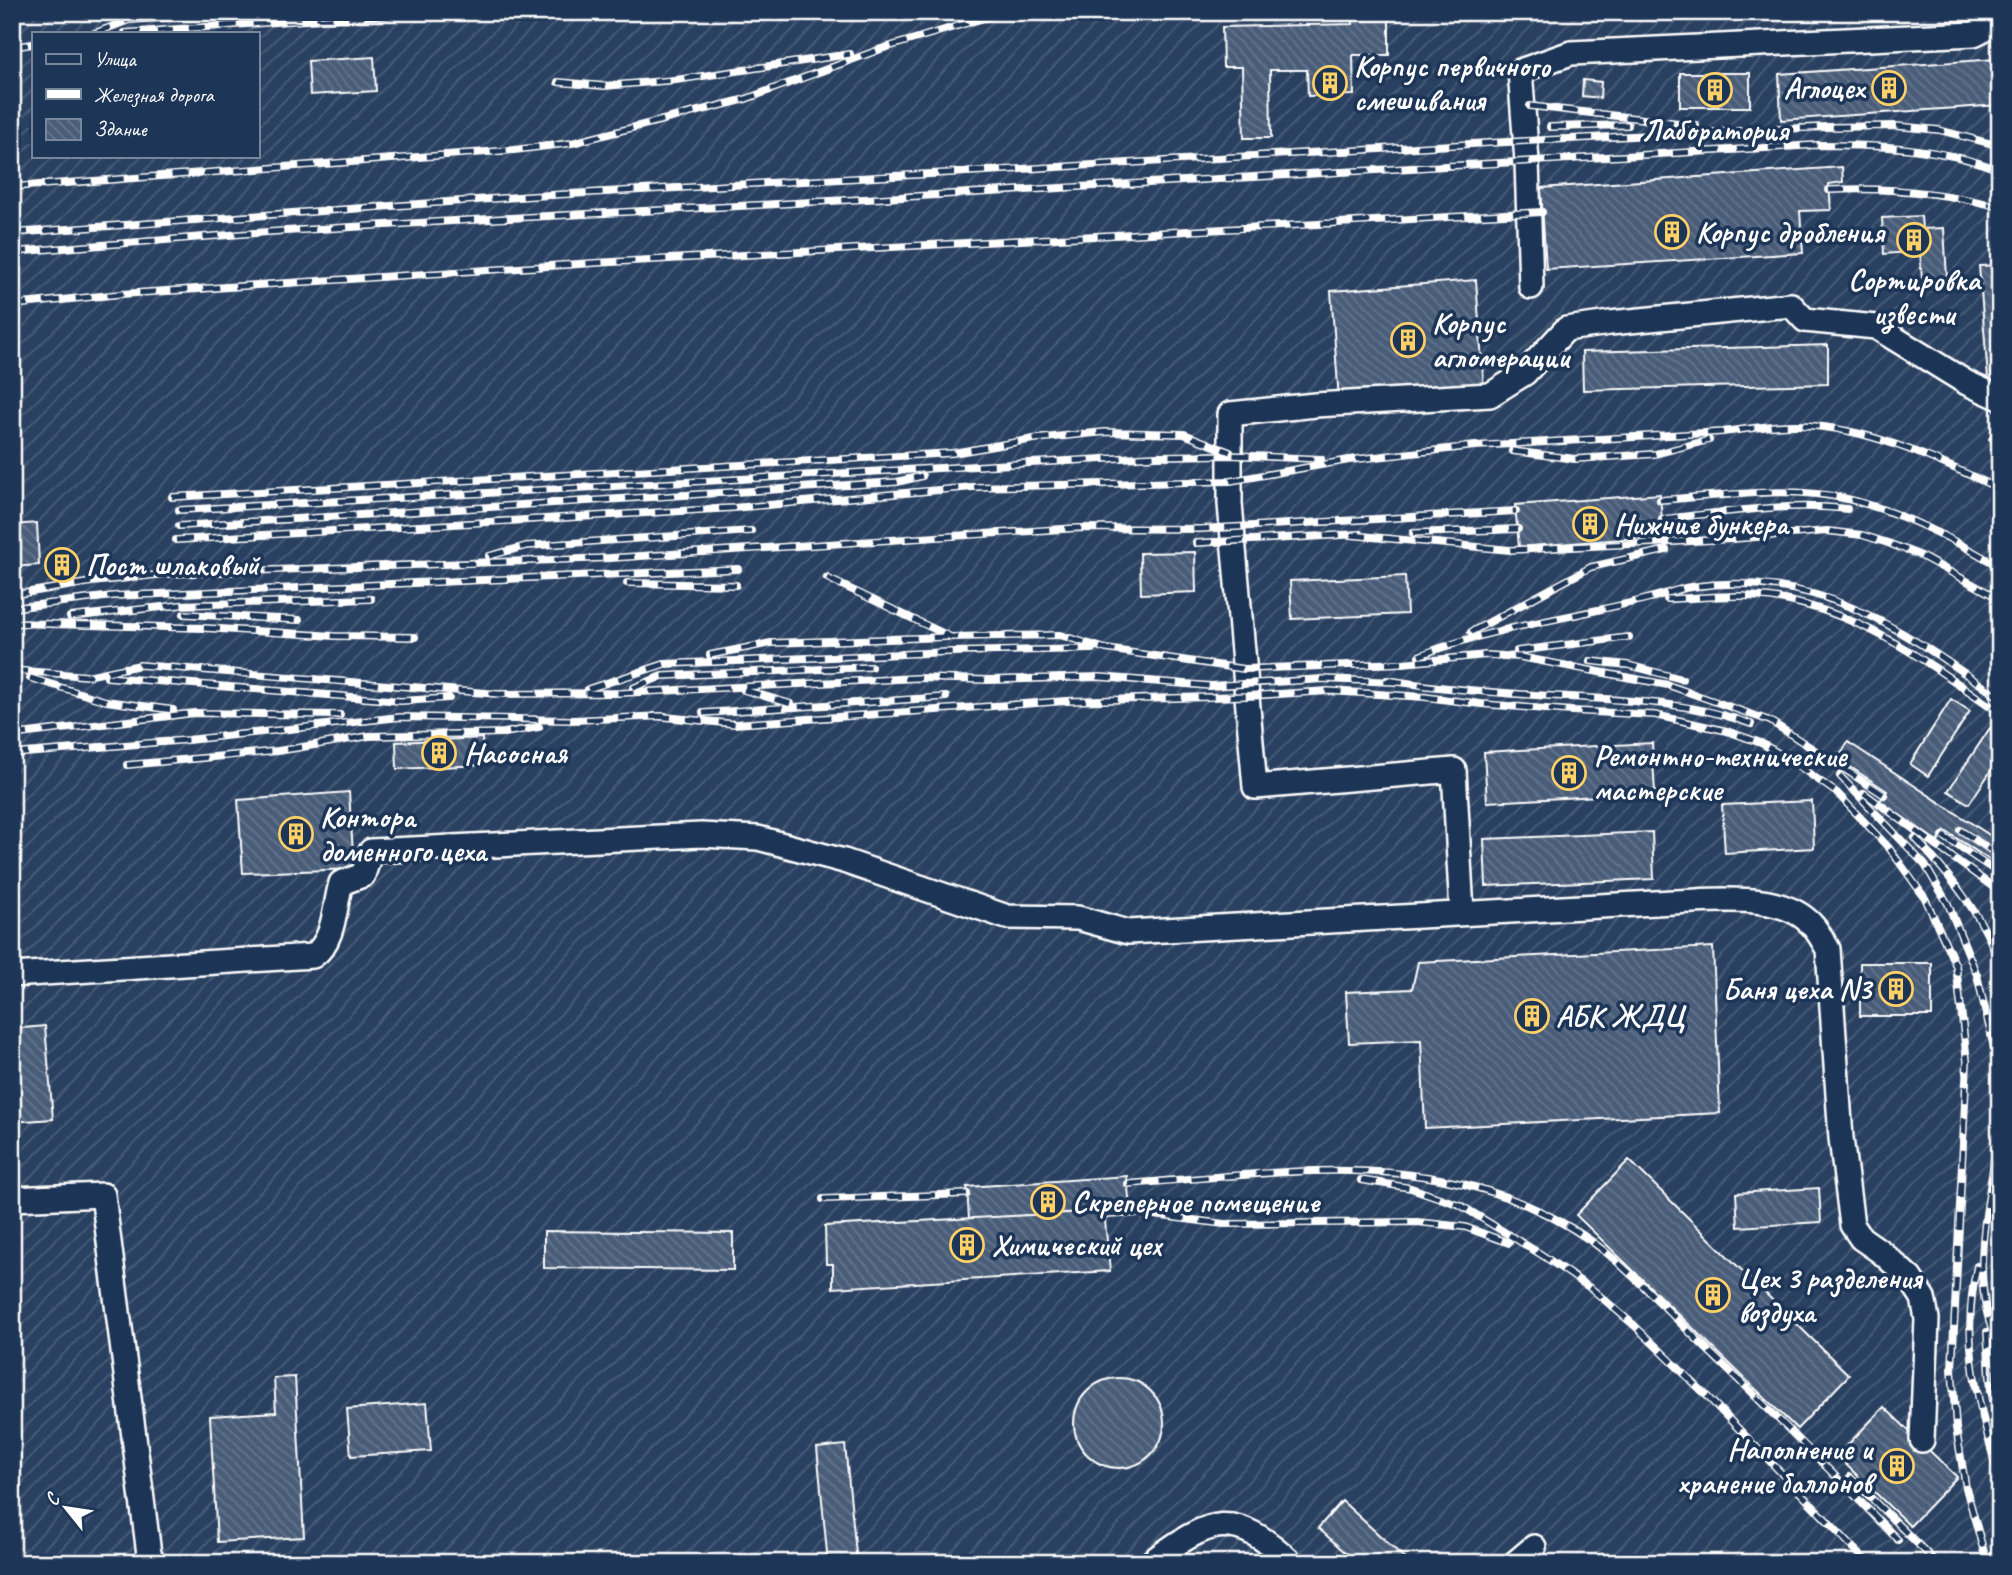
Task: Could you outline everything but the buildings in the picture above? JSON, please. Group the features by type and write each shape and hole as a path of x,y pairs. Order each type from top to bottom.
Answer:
{"lane":[{"path":"1531,287 1527,161 1520,71 1571,53 1974,34 2000,21"},
{"path":"1462,913 1454,770 1255,787 1230,504 1230,414 1315,405 1490,395 1525,373 1566,329 1790,305 1805,320 1876,327 1967,383 2000,398"},
{"path":"12,975 313,956 322,949 331,932 341,883 363,874 371,851 688,836 758,838 844,861 1007,917 1078,918 1128,932 1673,902 1760,901 1796,912 1812,925 1828,949 1841,1138 1852,1225 1861,1238 1910,1278 1923,1298 1927,1319 1922,1440"},
{"path":"12,1199 103,1195 149,1554 153,1563"},
{"path":"1150,1563 1202,1528 1226,1524 1256,1534 1292,1563"},
{"path":"1515,1563 1534,1547"}],"shaded area":[{"path":"12,12 2000,12 2000,1563 12,1563"}],"railway":[{"path":"98,32 129,20 241,12"},
{"path":"139,32 444,12"},
{"path":"12,187 514,150 572,143 746,99 881,49 1004,12"},
{"path":"1995,12 2000,16"},
{"path":"12,47 32,44"},
{"path":"558,82 604,86 676,80 850,54"},
{"path":"1530,106 1696,125"},
{"path":"1550,127 1628,125"},
{"path":"12,233 533,196 1826,127 1896,126 1939,130 2000,146"},
{"path":"12,252 453,221 1817,145 1932,152 2000,170"},
{"path":"1829,190 1915,192 2000,207"},
{"path":"12,305 121,294 594,263 1542,212"},
{"path":"176,540 733,508 973,487 1230,481 1349,460 1475,446 1723,432 1792,425 1839,429 1886,441 2000,489"},
{"path":"172,497 953,453 1034,439 1105,432 1184,434 1230,452"},
{"path":"1512,451 1575,459 1655,454 1709,440"},
{"path":"179,510 1157,456 1230,455 1321,459"},
{"path":"179,526 897,482 922,476"},
{"path":"1660,500 1776,492 1843,498 1864,503 1924,526 2000,567"},
{"path":"1662,519 1777,508 1847,509"},
{"path":"12,595 165,574 610,558 1078,528 1200,529 1516,511"},
{"path":"1413,533 1518,529"},
{"path":"489,556 526,546 751,531"},
{"path":"1351,535 1510,550 1732,539 1827,531 1862,535 1919,555 2000,599"},
{"path":"1196,543 1360,534"},
{"path":"1471,632 1591,567 1666,550"},
{"path":"12,608 113,596 738,569"},
{"path":"827,578 951,637 1060,635 1106,649 1244,669 1403,663 1486,655 1520,657 1668,685 1770,721 1884,795"},
{"path":"627,583 736,585"},
{"path":"1419,656 1483,635 1686,588 1737,584 1780,587 1819,596 1892,627 2000,698"},
{"path":"1667,599 1766,597 1811,606 1896,643 2000,713"},
{"path":"70,617 180,605 371,599"},
{"path":"184,614 299,620"},
{"path":"12,623 415,637"},
{"path":"710,655 771,643 947,637"},
{"path":"1517,651 1629,637"},
{"path":"588,689 664,664 1092,649"},
{"path":"1590,661 1628,665 1682,679"},
{"path":"12,670 87,676 140,665 498,694 620,693 917,678 988,680 1100,677 1210,686 1323,679 1396,682"},
{"path":"633,688 662,676 871,667"},
{"path":"107,677 401,701 449,698"},
{"path":"30,678 106,701 173,710"},
{"path":"1387,680 1478,691 1662,704 1707,711 1751,724"},
{"path":"744,690 791,704"},
{"path":"655,716 735,724 1066,701 1329,691 1572,711 1655,715 1727,731 1761,743 1787,758 1837,793 1889,848 1925,898 1956,966 1967,1061 1952,1369 1956,1428 1966,1488 1987,1563"},
{"path":"703,713 946,697"},
{"path":"12,735 194,713 340,715"},
{"path":"12,754 188,740 400,717 573,720 665,716"},
{"path":"127,765 278,751 369,736 504,733 539,727"},
{"path":"1840,776 1925,865 1948,904 1977,975 2000,1073"},
{"path":"1864,793 2000,892"},
{"path":"1960,830 2000,856"},
{"path":"1943,836 2000,874"},
{"path":"1915,838 1941,867 1976,914 2000,967"},
{"path":"1996,1064 1999,1123 1983,1237 1982,1266 1989,1322 2000,1350"},
{"path":"1128,1184 1284,1172 1363,1171 1402,1174 1462,1184 1507,1197 1550,1216 1590,1240 1649,1291 1898,1540"},
{"path":"1361,1180 1411,1188 1460,1205 1593,1290 1635,1326 1702,1391 1868,1563"},
{"path":"823,1199 967,1194"},
{"path":"1105,1215 1139,1213 1224,1224 1417,1222 1465,1227 1509,1243"},
{"path":"1977,1266 1970,1322 1971,1349 1979,1401 2000,1482"},
{"path":"1987,1332 1991,1391 2000,1429"},
{"path":"1850,1477 1937,1563"}],"place":[{"name":"Корпус первичного смешивания","path":"1330,83"},
{"name":"Аглоцех","path":"1889,88"},
{"name":"Лаборатория","path":"1715,90"},
{"name":"Корпус дробления","path":"1672,232"},
{"name":"Сортировка извести","path":"1914,240"},
{"name":"Корпус агломерации","path":"1408,340"},
{"name":"Нижние бункера","path":"1590,524"},
{"name":"Пост шлаковый","path":"62,565"},
{"name":"Насосная","path":"439,753"},
{"name":"Ремонтно-технические мастерские","path":"1569,773"},
{"name":"Контора доменного цеха","path":"296,834"},
{"name":"Баня цеха N3","path":"1896,989"},
{"name":"АБК ЖДЦ","path":"1532,1016"},
{"name":"Скреперное помещение","path":"1048,1202"},
{"name":"Химический цех","path":"967,1245"},
{"name":"Цех 3 разделения воздуха","path":"1713,1295"},
{"name":"Наполнение и хранение баллонов","path":"1897,1466"}]}
